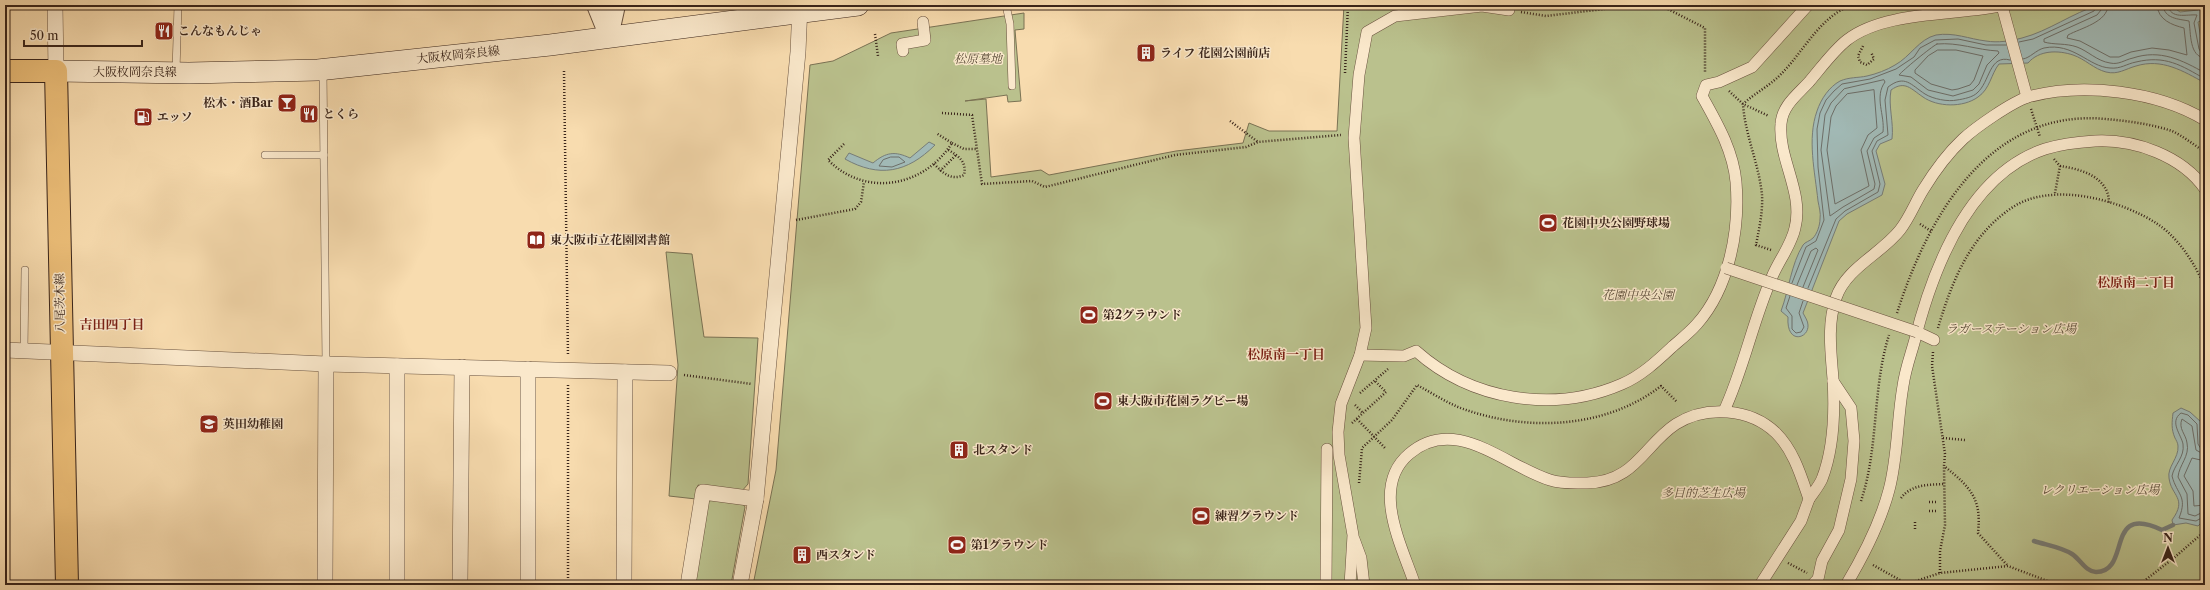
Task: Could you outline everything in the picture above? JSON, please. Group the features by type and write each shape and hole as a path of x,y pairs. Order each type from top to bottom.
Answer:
{"main road":[{"name":"大阪枚岡奈良線","path":"56,72 176,72 323,69 609,37 800,9 858,5"},
{"path":"5,71 56,72"},
{"name":"八尾茨木線","path":"56,72 67,585"}],"street":[{"path":"55,5 56,72"},
{"path":"596,5 609,37"},
{"path":"609,37 616,5"},
{"path":"1360,355 1404,356 1416,351 1439,370 1456,380 1480,390 1506,397 1530,400 1566,399 1598,393 1623,384 1649,369 1697,324 1716,295 1726,268 1735,235 1737,209 1736,181 1731,156 1721,131 1702,96 1706,85 1718,82 1752,67 1808,5"},
{"path":"1724,411 1772,276 1785,254 1796,227 1796,200 1791,172 1780,144 1781,122 1788,104 1847,40 1861,31 1897,20 2004,5 2027,97"},
{"path":"1364,585 1361,558 1353,535 1339,455 1338,432 1360,355 1366,328 1354,138 1358,75 1367,32 1395,16 1482,6 1509,10"},
{"path":"740,585 756,499 798,52 800,9"},
{"path":"903,51 902,44 925,40 923,22"},
{"path":"1760,585 1801,520 1809,499 1822,480 1832,443 1833,381 1830,346 1831,319 1836,297 1852,274 1891,242 1910,218 1923,191 1940,165 1963,139 1992,117 2027,97 2085,90 2121,91 2189,110 2205,120"},
{"path":"1846,585 1863,557 1877,528 1890,489 1897,446 1903,385 1922,308 1936,270 1961,223 1992,182 2014,165 2044,149 2075,142 2102,141 2134,146 2167,156 2192,172 2205,189"},
{"path":"1726,268 1916,332 1934,340"},
{"path":"5,350 326,364 669,373"},
{"path":"325,585 326,364"},
{"path":"397,366 397,585"},
{"path":"460,585 462,367"},
{"path":"528,369 528,585"},
{"path":"624,585 625,372"},
{"path":"1816,583 1822,561 1839,530 1851,479 1854,441 1851,408 1833,381"},
{"path":"1415,585 1390,506 1390,484 1397,468 1408,455 1422,443 1439,438 1455,439 1476,446 1550,480 1568,483 1590,483 1613,477 1635,465 1663,435 1678,424 1699,415 1724,411 1758,421 1775,432 1797,464 1809,499"},
{"path":"1326,585 1327,449"},
{"path":"688,585 703,492 756,499"},
{"path":"1350,585 1353,535"}],"lane":[{"path":"176,72 178,5"},
{"path":"1006,5 1010,24 1012,86"},
{"path":"323,69 326,364"},
{"path":"265,155 324,155"},
{"path":"24,351 25,270"}],"path":[{"path":"1344,74 1348,5"},
{"path":"1509,10 1546,16 1637,5"},
{"path":"1660,5 1705,28 1706,85"},
{"path":"1861,31 1865,42 1858,56 1860,62 1867,65 1874,59 1871,52"},
{"path":"876,34 878,56"},
{"path":"564,71 568,370 568,585"},
{"path":"1718,82 1743,104 1781,122"},
{"path":"2027,97 2044,149 2060,166 2079,169 2099,180 2109,195 2109,203"},
{"path":"942,113 972,115 982,184 1032,181 1045,187 1175,155 1246,147 1258,142 1341,135"},
{"path":"1894,320 1911,272 1949,200 1969,175 1991,154 2014,138 2037,127 2064,120 2090,117 2144,124 2172,132 2205,152"},
{"path":"1230,121 1258,142"},
{"path":"1342,127 1342,143"},
{"path":"936,133 964,149 977,149"},
{"path":"844,144 828,160 844,173 864,182 885,183 904,180 919,174 934,164 952,143"},
{"path":"934,164 947,176 957,178 964,175 965,168 963,160 947,149"},
{"path":"940,171 956,155"},
{"path":"2055,193 2060,166"},
{"path":"792,220 855,209 861,202 864,182"},
{"path":"1940,573 1940,551 1945,525 1945,454 1932,366 1934,340 1960,266 1974,244 1992,224 2013,207 2036,196 2055,193 2109,203 2133,210 2160,226 2175,241 2191,260 2205,288"},
{"path":"1858,509 1871,462 1879,373 1890,333"},
{"path":"1363,413 1346,402 1404,356"},
{"path":"669,373 767,386"},
{"path":"1338,432 1357,419 1386,392 1374,380"},
{"path":"1358,488 1362,448 1392,420 1417,385 1457,407 1495,418 1533,423 1570,422 1603,414 1649,395 1661,386 1678,402"},
{"path":"1357,419 1386,449"},
{"path":"1943,438 1965,440"},
{"path":"1944,466 1974,494 1980,514 1978,532 2008,566"},
{"path":"1898,503 1912,488 1924,485 1944,484"},
{"path":"1929,502 1937,502"},
{"path":"1929,511 1937,511"},
{"path":"1915,522 1915,531"},
{"path":"2139,585 2175,557 2205,530"},
{"path":"1863,557 1877,569 1907,584 1940,573 2008,566 2058,585"}],"green space":[{"name":"花園中央公園","path":"1344,5 2205,5 2205,585 753,585 776,470 810,65 833,61 891,33 1024,13 1024,29 1015,30 1021,101 1008,102 1007,95 965,101 986,99 991,177 1041,170 1049,175 1176,151 1243,143 1249,123 1269,131 1337,131"},
{"path":"666,252 692,254 704,337 758,338 748,484 741,492 698,485 696,499 669,496 678,365"},
{"path":"714,498 742,502 745,507 731,585 694,585 707,502"}],"water":[{"path":"2099,5 2170,5 2180,12 2198,10 2201,5 2205,5 2205,19 2198,22 2203,49 2205,49 2205,83 2180,70 2163,65 2146,64 2110,73 2097,69 2073,55 2061,52 2049,52 2043,53 2028,63 1999,64 1988,86 1982,94 1972,101 1965,103 1950,105 1935,103 1904,86 1896,87 1891,90 1890,102 1892,139 1880,144 1876,151 1885,184 1882,195 1847,214 1839,221 1803,313 1808,322 1807,330 1802,336 1794,336 1790,332 1788,326 1788,317 1781,311 1799,252 1804,244 1812,239 1817,232 1819,224 1820,212 1812,144 1814,122 1817,111 1823,98 1829,90 1840,81 1850,78 1864,77 1892,67 1905,58 1925,40 1936,35 1955,35 1990,42 2013,40 2042,31 2089,8"},
{"path":"929,142 935,145 914,162 892,170 869,169 845,159 849,153 873,163 886,155 891,154 900,154 910,158"},
{"path":"2181,408 2190,412 2201,422 2202,443 2205,450 2205,519 2198,526 2186,523 2173,525 2172,520 2177,513 2179,502 2170,484 2169,478 2170,470 2178,450 2178,444 2173,432 2172,419 2173,413"}],"waterway":[{"path":"2034,541 2068,552 2075,556 2089,570 2096,572 2107,569 2113,562 2125,531 2132,525 2144,524 2162,530 2173,525"}],"place":[{"name":"こんなもんじゃ","path":"164,31"},
{"name":"ライフ 花園公園前店","path":"1146,53"},
{"name":"松木・酒Bar","path":"287,103"},
{"name":"とくら","path":"309,114"},
{"name":"エッソ","path":"143,117"},
{"name":"花園中央公園野球場","path":"1548,223"},
{"name":"東大阪市立花園図書館","path":"536,240"},
{"name":"第2グラウンド","path":"1089,315"},
{"name":"東大阪市花園ラグビー場","path":"1103,401"},
{"name":"英田幼稚園","path":"209,424"},
{"name":"北スタンド","path":"959,450"},
{"name":"練習グラウンド","path":"1201,516"},
{"name":"第1グラウンド","path":"957,545"},
{"name":"西スタンド","path":"802,555"}],"district":[{"name":"松原南二丁目","path":"2136,282"},
{"name":"吉田四丁目","path":"112,324"},
{"name":"松原南一丁目","path":"1286,354"}],"park label":[{"name":"松原墓地","path":"978,59"},
{"name":"ラガーステーション広場","path":"2011,329"},
{"name":"レクリエーション広場","path":"2100,490"},
{"name":"多目的芝生広場","path":"1703,493"}]}
